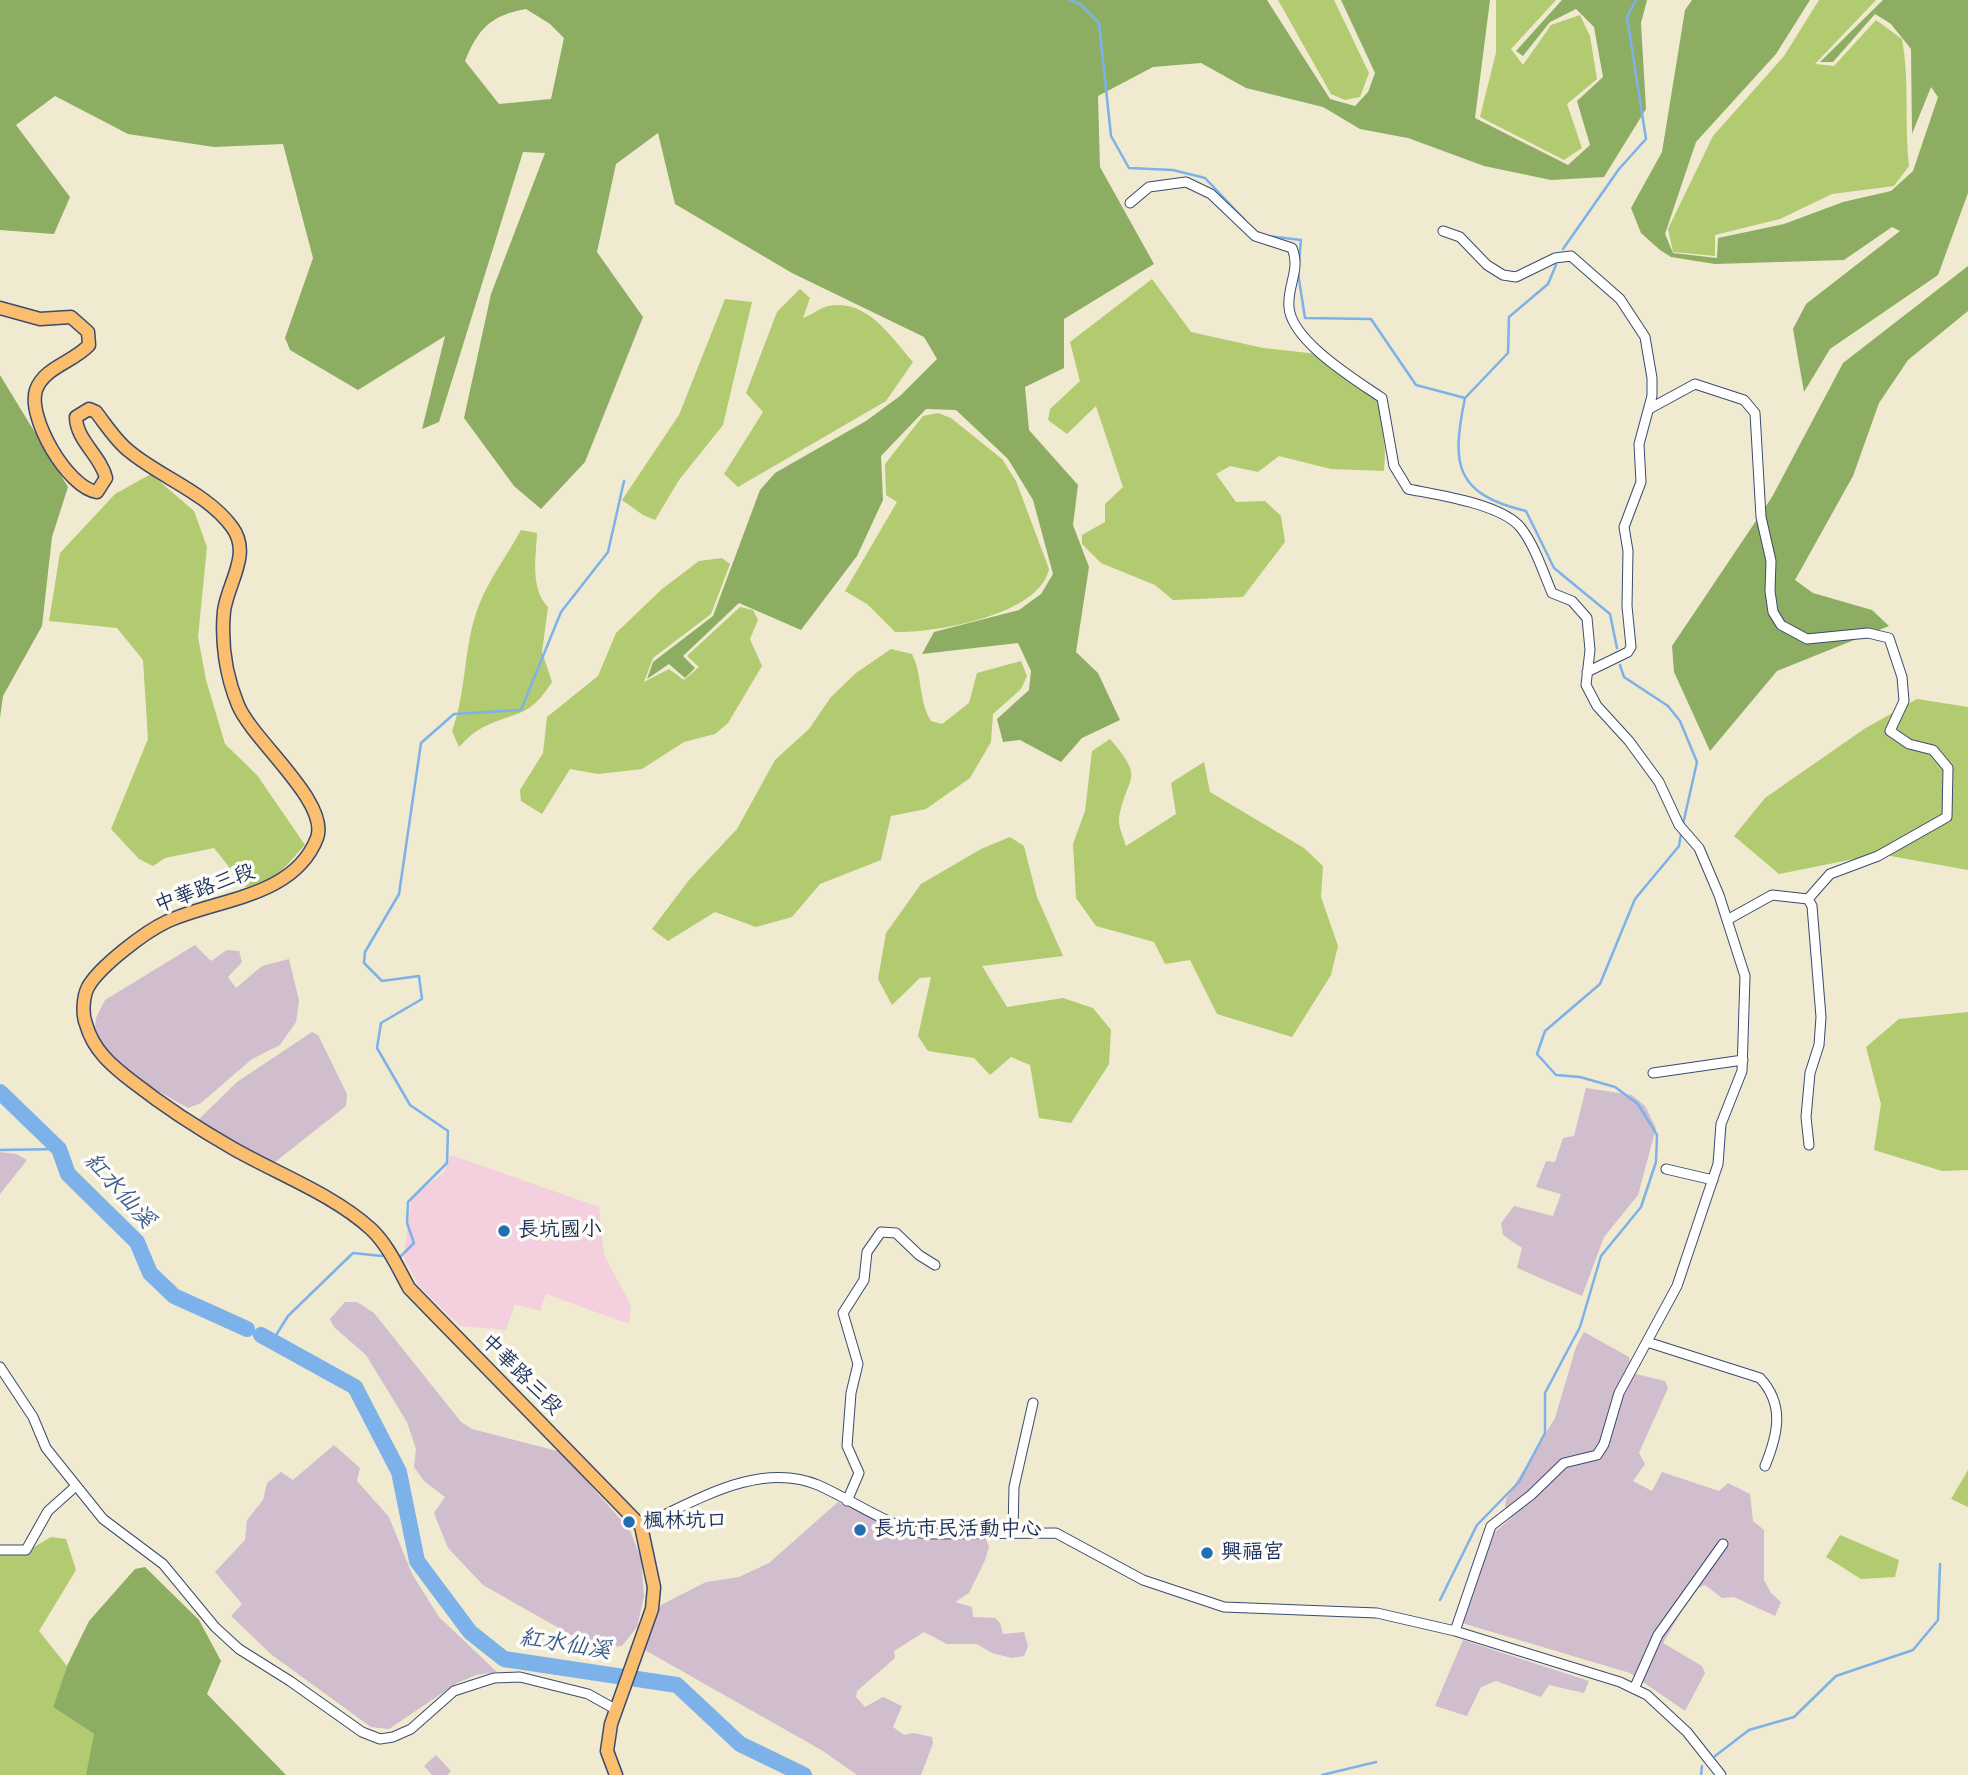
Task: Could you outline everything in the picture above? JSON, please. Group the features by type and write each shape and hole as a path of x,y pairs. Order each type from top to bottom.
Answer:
{"main road":[{"name":"中華路三段","path":"0,308 40,319 71,317 88,331 89,345 79,357 45,376 36,390 35,402 41,427 52,450 80,484 97,492 106,478 104,469 76,426 76,417 89,409 96,412 127,450 205,503 230,524 240,541 240,557 225,608 227,672 239,707 257,738 299,786 319,817 317,837 301,863 273,884 243,899 219,902 151,930 102,972 88,988 83,1014 94,1045 110,1064 159,1103 233,1149 312,1190 370,1228 388,1250 409,1288 641,1526"},
{"path":"616,1775 607,1751 616,1706 652,1609 654,1587 641,1526"}],"street":[{"path":"1130,203 1149,187 1186,182 1212,194 1255,236 1292,248 1297,260 1289,308 1300,333 1340,369 1382,398 1394,466 1408,489 1445,496 1502,514 1519,525 1552,593 1573,601 1587,618 1590,650 1586,685 1597,706 1646,762 1668,799 1679,825 1699,848 1745,976 1742,1071 1721,1124 1718,1164 1676,1286 1619,1393 1608,1435 1597,1455 1564,1463 1531,1495 1491,1526 1455,1630"},
{"path":"1443,231 1460,237 1487,265 1503,275 1516,277 1555,258 1572,256 1620,299 1645,337 1652,378 1649,409 1639,444 1641,482 1626,514 1624,527 1631,647 1628,652 1587,671"},
{"path":"1649,409 1695,384 1744,400 1755,413 1760,517 1772,561 1773,612 1781,625 1807,639 1868,633 1889,638 1902,677 1904,701 1890,731 1909,744 1933,750 1948,768 1950,796 1947,817 1878,856 1830,874 1808,899"},
{"path":"1727,920 1772,895 1808,899"},
{"path":"1808,899 1812,906 1821,1017 1819,1045 1809,1084 1806,1117 1809,1145"},
{"path":"1653,1073 1743,1060"},
{"path":"1666,1169 1713,1180"},
{"path":"846,1501 859,1473 846,1446 851,1393 858,1364 843,1313 864,1280 867,1252 881,1232 896,1233 919,1255 935,1265"},
{"path":"1647,1342 1760,1378 1772,1392 1777,1414 1777,1437 1765,1466"},
{"path":"0,1367 33,1417 46,1448 103,1518 163,1564 215,1627 239,1649 362,1732 380,1739 393,1737 411,1729 454,1691 494,1678 520,1678 588,1694 616,1706"},
{"path":"1013,1531 1014,1487 1034,1403"},
{"path":"641,1526 722,1489 770,1476 794,1477 904,1529 925,1534 1013,1531 1056,1533 1143,1580 1224,1606 1377,1613 1455,1630 1634,1689 1647,1695 1668,1713 1721,1775"},
{"path":"0,1550 26,1550 48,1511 76,1486"},
{"path":"1634,1689 1658,1634 1723,1544"}],"shaded area":[{"path":"195,945 211,961 227,950 239,951 242,962 228,977 236,988 262,966 289,959 299,1001 296,1022 280,1045 252,1059 201,1103 188,1108 115,1067 97,1043 95,1030 96,1018 105,1000"},
{"path":"312,1032 318,1035 347,1094 346,1106 270,1166 195,1123 237,1082"},
{"path":"1586,1088 1632,1095 1645,1106 1656,1128 1638,1195 1604,1237 1582,1296 1517,1268 1522,1248 1503,1235 1501,1223 1514,1206 1553,1216 1561,1194 1536,1187 1546,1161 1555,1162 1563,1138 1574,1136"},
{"path":"0,1152 16,1154 27,1160 0,1194"},
{"name":"長坑國小","path":"451,1155 599,1207 604,1255 631,1305 629,1324 546,1294 540,1311 515,1304 506,1330 460,1326 419,1286 404,1258 411,1198 444,1172"},
{"path":"345,1302 357,1302 374,1313 461,1422 472,1429 561,1452 630,1530 641,1559 644,1596 637,1627 622,1646 594,1648 483,1585 448,1548 434,1513 445,1497 424,1481 414,1467 416,1449 407,1422 366,1355 334,1327 330,1319"},
{"path":"1584,1332 1629,1357 1632,1373 1665,1381 1668,1388 1639,1453 1645,1464 1633,1481 1652,1491 1662,1472 1719,1491 1728,1483 1750,1494 1753,1521 1764,1530 1764,1580 1771,1593 1781,1602 1775,1616 1734,1597 1722,1598 1705,1585 1694,1590 1663,1643 1702,1666 1705,1673 1685,1711 1630,1673 1462,1623 1488,1538 1511,1518 1505,1506 1506,1499 1555,1418 1576,1347"},
{"path":"334,1445 360,1468 357,1481 389,1517 412,1574 439,1617 497,1672 476,1675 457,1683 389,1729 371,1727 272,1655 231,1616 242,1604 215,1572 245,1540 247,1520 263,1500 267,1483 281,1472 293,1480"},
{"path":"838,1502 898,1530 936,1537 986,1539 989,1547 985,1560 969,1593 955,1602 972,1607 973,1617 995,1618 1000,1623 1003,1634 1024,1632 1028,1646 1024,1656 1012,1658 992,1653 977,1644 947,1644 924,1632 894,1651 895,1658 857,1691 856,1697 865,1707 883,1697 902,1706 893,1727 904,1735 914,1733 932,1737 933,1743 921,1775 857,1775 823,1751 643,1649 661,1605 706,1582 739,1577 769,1563"},
{"path":"1463,1640 1589,1681 1584,1693 1549,1685 1541,1697 1496,1681 1481,1687 1467,1716 1435,1706"},
{"path":"436,1755 451,1771 447,1775 432,1775 424,1766"}],"green space":[{"path":"0,0 1267,0 1330,99 1355,106 1368,92 1375,73 1341,0 1490,0 1475,118 1568,165 1590,145 1577,101 1603,77 1594,27 1576,9 1550,22 1523,56 1516,51 1562,0 1647,0 1641,23 1646,109 1604,177 1551,180 1484,166 1408,138 1360,129 1323,107 1246,88 1201,63 1153,67 1098,96 1100,167 1154,264 1064,319 1064,368 1025,387 1029,430 1078,485 1073,525 1089,567 1076,652 1098,673 1120,720 1082,738 1061,762 1020,740 1003,742 997,719 1029,690 1031,671 1018,643 922,654 934,632 1019,610 1041,594 1053,574 1033,500 1008,459 956,410 926,409 881,456 883,500 857,556 801,630 739,603 683,656 695,668 685,678 669,664 647,679 653,662 713,616 760,490 775,473 866,421 900,396 937,359 924,337 792,273 675,204 658,133 616,164 597,252 643,317 585,462 541,509 514,486 464,418 491,294 545,153 523,152 439,422 422,429 445,336 358,390 290,350 285,338 313,258 283,144 214,147 128,134 55,96 16,125 70,197 54,234 0,230","holes":["526,9 550,24 564,38 551,99 499,104 465,61 475,40 487,25 495,20"]},
{"path":"1278,0 1334,0 1369,73 1360,97 1345,100 1331,94"},
{"path":"1496,0 1556,0 1511,49 1523,65 1551,25 1580,15 1590,36 1597,79 1567,104 1582,148 1564,160 1480,117 1496,53"},
{"path":"1692,0 1810,0 1776,54 1696,142 1665,234 1673,253 1717,258 1718,238 1784,224 1843,202 1891,191 1913,171 1938,97 1931,87 1912,134 1911,49 1891,24 1875,14 1833,62 1820,62 1883,0 1968,0 1968,193 1938,275 1830,349 1804,392 1793,329 1806,304 1900,231 1892,227 1844,260 1715,264 1671,257 1641,233 1631,208 1662,152 1685,10"},
{"path":"1819,0 1876,0 1815,64 1834,66 1876,20 1902,39 1906,71 1909,166 1894,186 1832,194 1780,219 1715,235 1715,256 1673,252 1668,229 1713,136 1784,56"},
{"path":"1968,266 1968,311 1908,360 1879,403 1853,476 1795,580 1813,593 1872,610 1889,626 1777,671 1710,751 1674,672 1672,646 1772,497 1843,363"},
{"path":"1152,279 1191,332 1263,348 1318,354 1341,376 1379,399 1385,452 1384,471 1331,469 1279,456 1258,472 1230,466 1216,474 1236,502 1265,501 1281,516 1285,542 1243,597 1173,600 1155,585 1101,563 1082,544 1082,535 1105,522 1105,504 1123,487 1096,406 1067,434 1048,420 1050,409 1080,381 1070,342"},
{"path":"800,289 810,298 803,318 828,306 855,308 887,331 913,362 886,401 738,487 724,474 763,412 746,393 777,312"},
{"path":"725,299 752,302 723,425 679,480 655,520 622,500 679,415"},
{"path":"0,375 68,487 52,537 42,626 3,696 0,718"},
{"path":"938,413 951,418 1002,459 1016,481 1049,569 1041,585 1027,598 1007,609 959,625 895,632 867,604 845,591 897,502 886,495 885,464 923,416"},
{"path":"151,474 194,511 207,547 198,637 206,680 225,744 257,775 305,845 279,873 254,886 245,887 214,848 165,858 153,866 139,859 111,829 148,739 143,660 117,628 49,621 60,553 115,494"},
{"path":"521,530 537,533 536,582 548,607 542,652 552,682 527,709 480,729 459,747 452,731 474,621 488,586"},
{"path":"722,558 730,564 711,614 653,658 644,682 669,669 684,680 699,667 687,656 740,607 753,610 758,620 750,639 762,666 728,723 715,734 684,742 642,769 598,774 570,769 542,814 521,801 520,790 543,753 547,717 598,676 616,633 662,589 699,561"},
{"path":"891,649 912,654 927,713 931,721 942,724 969,703 977,673 1021,661 1027,676 1021,689 993,714 991,742 970,778 926,809 891,816 881,860 820,884 792,917 756,927 715,912 668,941 652,929 689,880 737,829 775,760 809,729 831,697 856,673"},
{"path":"1917,699 1968,707 1968,870 1879,854 1779,874 1734,836 1765,798 1864,729"},
{"path":"1110,739 1131,771 1119,819 1126,846 1176,814 1171,783 1204,762 1210,792 1304,848 1323,866 1321,897 1338,946 1331,975 1292,1037 1217,1014 1190,960 1165,964 1154,942 1096,926 1076,898 1073,844 1085,811 1092,751"},
{"path":"1010,837 1024,846 1037,897 1063,956 982,966 1007,1007 1063,998 1093,1008 1111,1030 1109,1064 1071,1123 1039,1118 1030,1065 1011,1057 990,1075 974,1058 928,1051 918,1036 931,977 920,978 892,1005 878,979 886,933 921,884 981,849"},
{"path":"1968,1012 1968,1170 1942,1171 1874,1150 1881,1104 1866,1047 1899,1019"},
{"path":"1968,1470 1968,1507 1951,1499"},
{"path":"1840,1535 1899,1560 1895,1577 1861,1579 1826,1557"},
{"path":"51,1537 66,1539 76,1570 39,1631 67,1666 53,1707 94,1734 87,1775 0,1775 0,1547 29,1550"},
{"path":"145,1567 199,1620 221,1661 207,1694 286,1775 86,1775 94,1734 53,1707 67,1666 89,1621 135,1569"}],"waterway":[{"path":"1070,0 1080,4 1099,23 1111,136 1129,168 1173,170 1205,178 1244,219"},
{"path":"1563,249 1619,169 1646,139 1627,17 1636,0"},
{"path":"1268,236 1301,240 1299,262"},
{"path":"1466,397 1508,353 1509,317 1548,284 1556,265"},
{"path":"1298,273 1305,318 1371,319 1416,385 1465,398 1459,442 1459,459 1464,473 1472,485 1485,496 1526,511 1554,568 1610,614 1617,648"},
{"path":"399,1258 414,1243 407,1223 408,1202 447,1163 448,1131 410,1105 377,1048 381,1023 422,999 419,976 382,981 364,963 365,952 399,894 421,743 454,714 521,710 561,612 608,552 624,481"},
{"path":"1620,665 1624,677 1668,706 1680,721 1697,762 1683,824"},
{"path":"1440,1600 1477,1525 1519,1482 1545,1433 1545,1393 1580,1327 1601,1256 1641,1207 1656,1162 1657,1135 1638,1104 1615,1087 1580,1077 1556,1075 1537,1054 1545,1031 1600,984 1635,899 1679,846 1681,834"},
{"name":"紅水仙溪","path":"0,1092 59,1149 68,1174 137,1242 150,1273 174,1296 247,1329"},
{"path":"0,1150 59,1149"},
{"path":"273,1340 288,1316 353,1253 382,1256"},
{"name":"紅水仙溪","path":"261,1335 355,1387 399,1472 417,1561 470,1632 504,1659 677,1685 740,1744 804,1775"},
{"path":"1715,1756 1749,1730 1794,1717 1836,1676 1913,1650 1938,1620 1940,1564"},
{"path":"1322,1775 1376,1762"},
{"path":"1701,1775 1702,1766"}],"place":[{"name":"長坑國小","path":"504,1231"},
{"name":"楓林坑口","path":"629,1522"},
{"name":"長坑市民活動中心","path":"860,1530"},
{"name":"興福宮","path":"1207,1553"}]}
